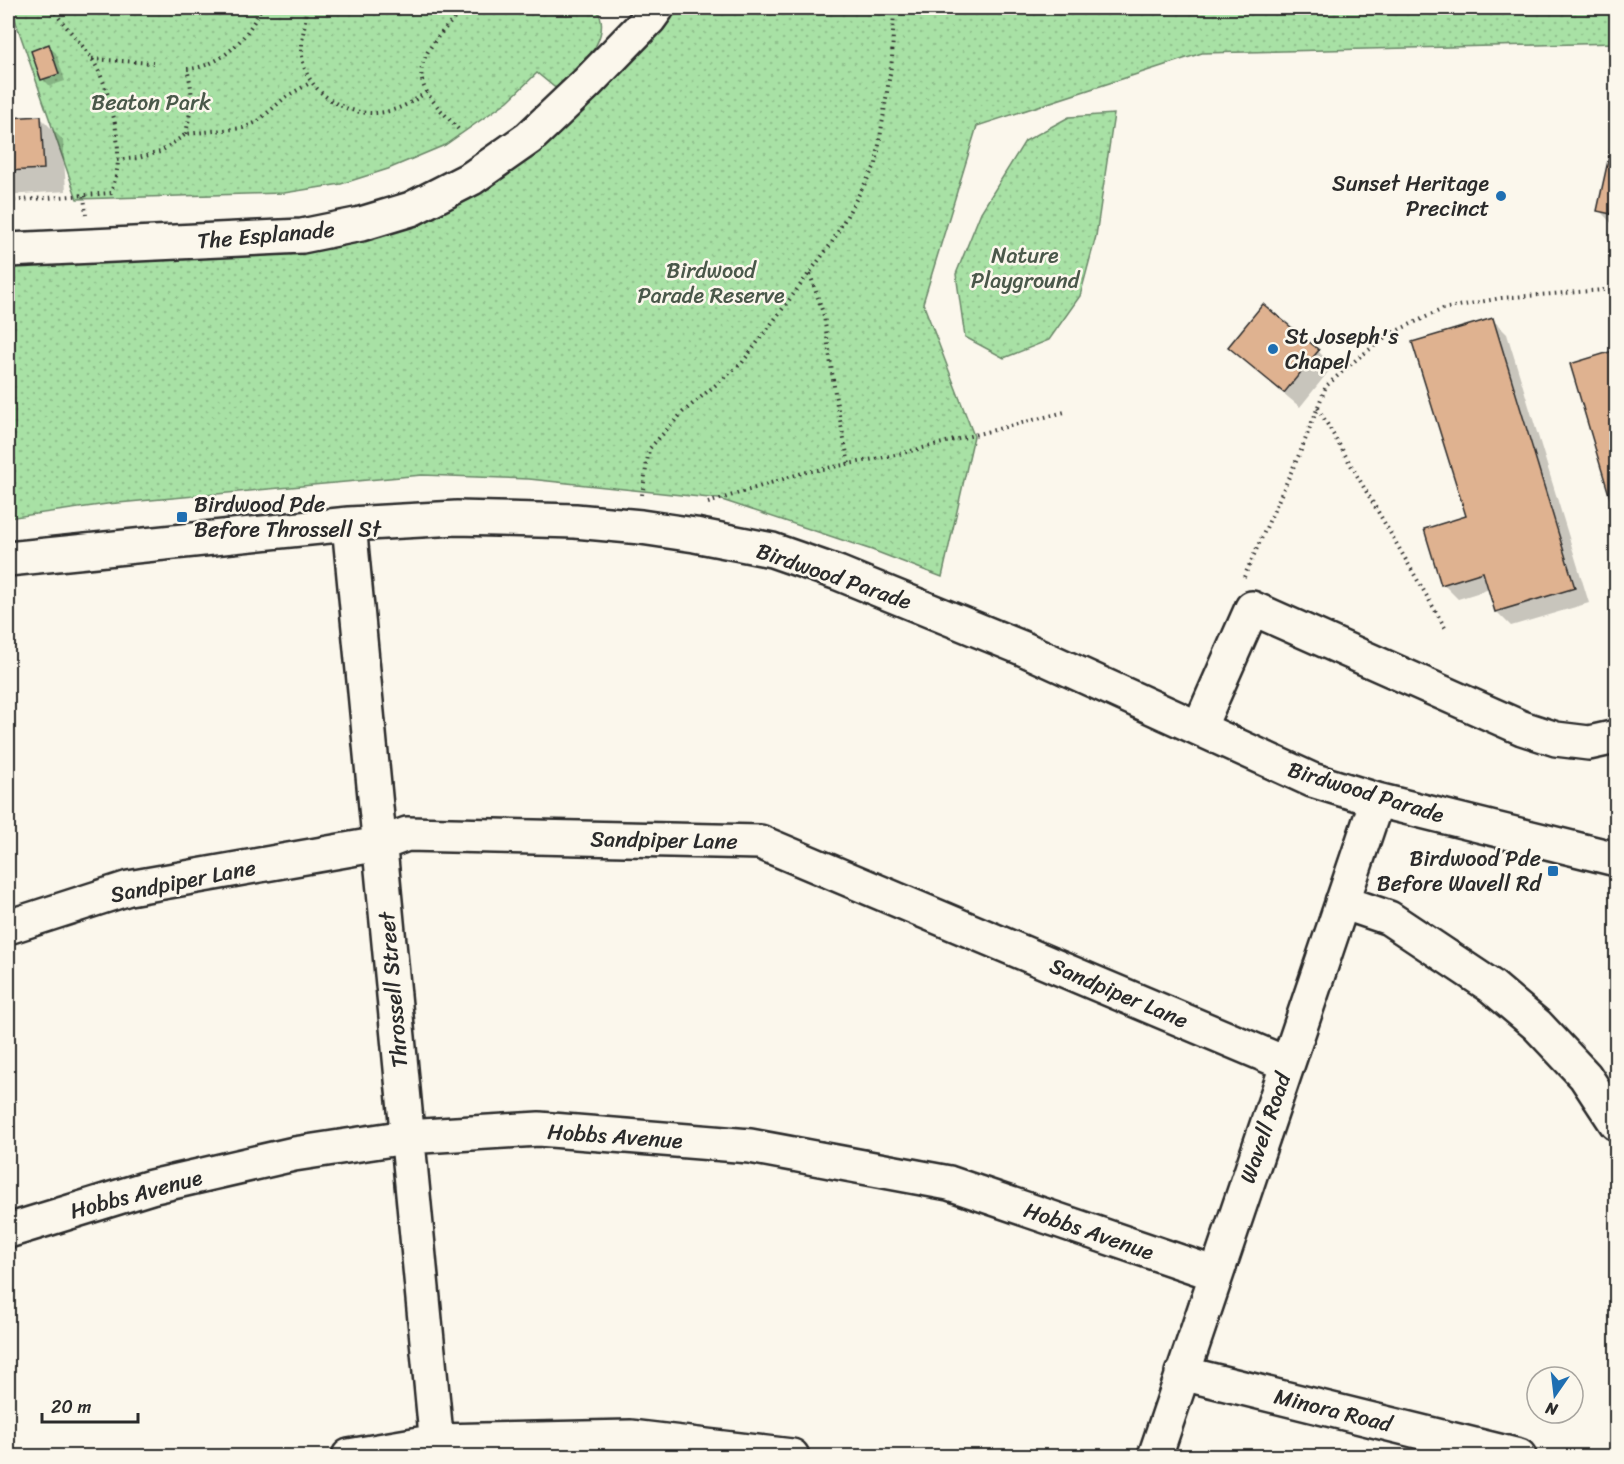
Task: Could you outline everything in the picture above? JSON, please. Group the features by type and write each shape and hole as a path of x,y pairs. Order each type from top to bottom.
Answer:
{"street":[{"name":"The Esplanade","path":"8,250 302,236 361,224 411,209 472,178 529,138 586,84 657,8"},
{"name":"Birdwood Parade","path":"8,559 349,524 457,518 575,521 674,532 772,550 838,573 1022,648 1312,780 1377,800 1617,859"},
{"name":"Throssell Street","path":"349,524 406,1137 438,1449"},
{"path":"1199,729 1251,608 1522,728 1556,739 1589,743 1617,737"},
{"name":"Wavell Road","path":"1155,1456 1377,800"},
{"name":"Sandpiper Lane","path":"8,927 129,888 380,844 407,834 760,842 1287,1064"},
{"path":"1342,902 1389,918 1491,986 1537,1025 1585,1076 1617,1124"},
{"name":"Hobbs Avenue","path":"8,1231 151,1187 294,1154 406,1137 538,1130 750,1146 949,1184 1216,1274"},
{"name":"Minora Road","path":"1182,1373 1519,1456"},
{"path":"349,1456 631,1437 792,1456"}],"path":[{"path":"8,201 111,193 118,169 112,104 92,59 52,8"},
{"path":"186,134 193,106 187,69 208,64 243,40 253,26 261,8"},
{"path":"306,8 302,45 303,63 310,83 331,101 353,111 376,114 411,103 426,92"},
{"path":"458,129 426,92 421,69 424,58 433,44 464,8"},
{"path":"642,498 649,449 683,412 742,363 831,244 876,165 892,60 894,8"},
{"path":"92,59 153,63"},
{"path":"117,160 138,158 160,152 186,134 243,128 258,122 287,96 310,83"},
{"path":"809,273 824,316 836,399 849,464"},
{"path":"1251,608 1243,580 1302,448 1326,386 1358,358 1392,333 1443,309 1501,298 1617,290"},
{"path":"1317,408 1447,631"},
{"path":"702,506 802,473 895,455 1065,412"}],"green space":[{"name":"Beaton Park","path":"11,8 596,8 601,19 601,30 592,52 559,91 537,73 508,101 445,145 388,169 341,184 284,193 77,199"},
{"name":"Birdwood Parade Reserve","path":"673,8 1616,8 1616,43 1202,53 977,126 923,303 974,436 942,577 872,550 719,499 529,479 422,475 107,504 8,518 8,267 307,251 367,240 422,224 483,190 541,147 594,100"},
{"name":"Nature Playground","path":"1114,114 1096,236 1080,296 1049,340 1004,358 965,337 956,274 981,212 1025,141 1069,117"}],"building":[{"path":"49,44 59,74 41,80 31,51"},
{"path":"41,116 44,169 8,171 8,118"},
{"path":"1611,147 1616,148 1616,215 1597,211"},
{"name":"St Joseph's Chapel","path":"1263,304 1319,350 1284,393 1228,347"},
{"path":"1493,318 1575,588 1495,612 1483,572 1441,585 1424,529 1466,516 1412,342"},
{"path":"1616,350 1616,518 1570,364"}],"place":[{"name":"Sunset Heritage Precinct","path":"1501,196"},
{"name":"St Joseph's Chapel","path":"1273,349"},
{"name":"Birdwood Pde Before Throssell St","path":"182,517"},
{"name":"Birdwood Pde Before Wavell Rd","path":"1553,871"}]}
